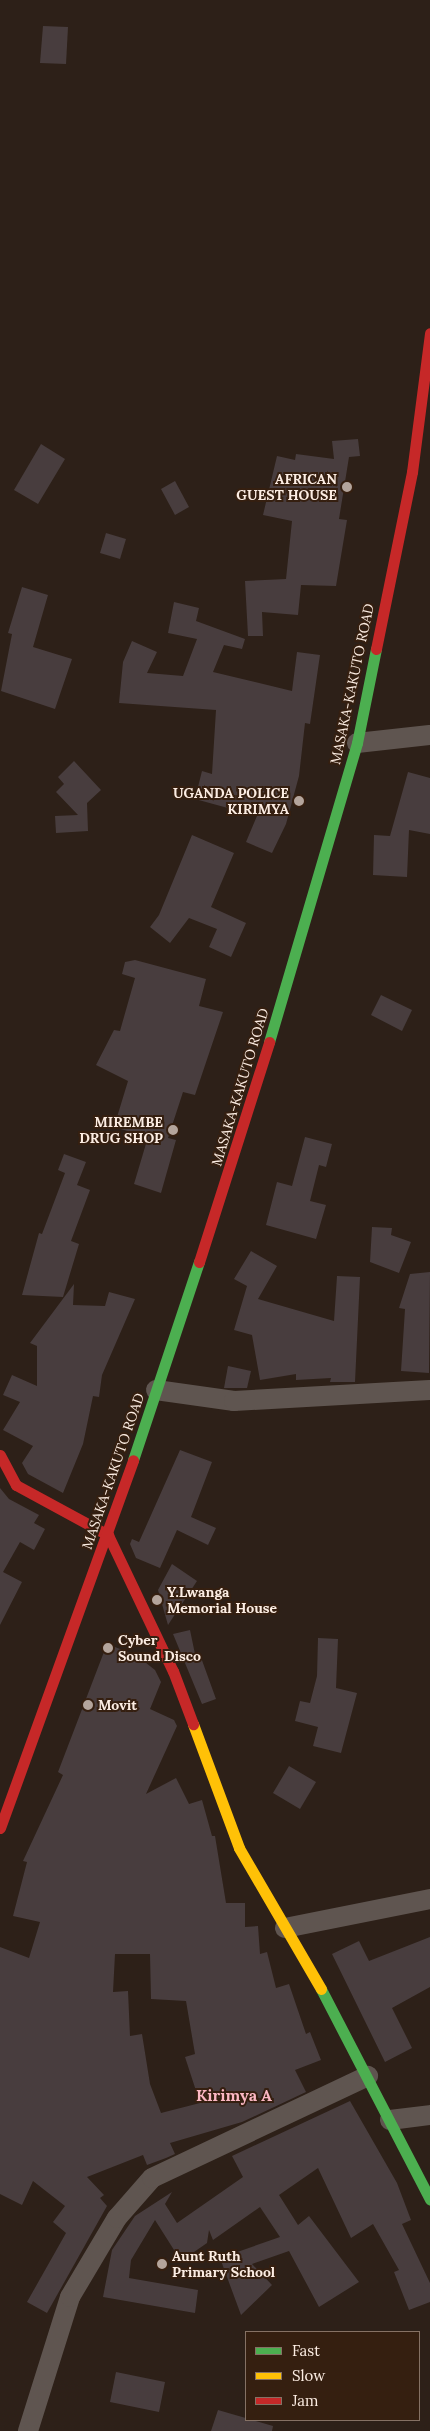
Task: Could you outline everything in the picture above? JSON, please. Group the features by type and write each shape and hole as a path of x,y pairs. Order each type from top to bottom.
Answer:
{"main road":[{"name":"MASAKA-KAKUTO ROAD","path":"0,1828 108,1534 241,1138 357,743 412,472 430,333"},
{"path":"0,1455 16,1485 108,1534 173,1671 239,1848 368,2076 430,2199"}],"street":[{"path":"412,472 430,434"},
{"path":"357,743 430,735"},
{"path":"156,1390 234,1401 430,1390"},
{"path":"285,1928 430,1899"},
{"path":"28,2431 70,2297 117,2218 152,2178 368,2076"},
{"path":"390,2120 430,2115"}],"building":[{"path":"43,26 68,27 66,64 40,63"},
{"path":"358,439 360,456 349,457 339,519 347,520 336,586 301,585 298,615 262,612 263,636 248,636 245,581 286,579 292,521 263,515 277,456 295,460 296,454 334,459 332,441"},
{"path":"41,444 65,459 38,504 14,490"},
{"path":"175,481 189,507 175,515 161,489"},
{"path":"106,533 126,539 120,559 100,553"},
{"path":"22,587 48,595 33,647 72,659 55,709 1,691 12,634 8,633"},
{"path":"174,602 199,608 196,621 245,639 242,649 224,645 213,672 292,691 297,652 320,655 310,724 305,723 299,776 286,824 272,853 246,842 257,816 195,799 202,771 212,774 216,710 119,703 123,662 132,641 157,652 147,673 183,676 197,639 168,633"},
{"path":"74,761 101,790 87,803 88,831 56,833 55,816 78,815 56,792 64,784 58,777"},
{"path":"408,772 430,778 430,834 409,830 407,877 373,875 374,835 390,836"},
{"path":"192,835 234,853 211,907 246,923 231,957 209,947 217,929 189,918 170,943 150,927 159,915"},
{"path":"135,960 206,979 199,1006 223,1012 195,1095 183,1092 168,1138 176,1140 161,1193 134,1184 148,1137 114,1127 128,1081 96,1065 114,1030 120,1031 135,978 122,974 125,962"},
{"path":"381,995 412,1010 402,1031 371,1015"},
{"path":"305,1137 332,1144 326,1167 319,1165 310,1201 326,1205 316,1239 266,1225 277,1182 292,1186"},
{"path":"64,1154 86,1162 77,1185 90,1190 71,1241 79,1244 63,1297 22,1295 39,1233 42,1234 65,1173 58,1170"},
{"path":"372,1227 392,1228 391,1235 411,1242 399,1273 370,1262"},
{"path":"251,1251 277,1266 258,1299 334,1321 337,1276 360,1277 355,1382 330,1382 331,1378 296,1380 296,1374 260,1380 252,1335 234,1330 247,1286 234,1279"},
{"path":"430,1272 429,1373 401,1371 405,1309 399,1308 410,1274"},
{"path":"74,1284 73,1305 105,1306 109,1292 135,1299 102,1375 99,1397 93,1396 83,1444 63,1493 28,1474 22,1463 33,1446 3,1430 20,1402 3,1395 12,1375 37,1386 37,1346 30,1343"},
{"path":"228,1366 251,1371 247,1388 224,1388"},
{"path":"180,1450 212,1462 191,1517 216,1528 208,1545 177,1530 160,1568 136,1558 130,1544 132,1539 139,1542"},
{"path":"0,1488 9,1499 39,1515 34,1523 45,1529 34,1550 20,1542 3,1572 22,1582 0,1625"},
{"path":"172,1564 197,1581 168,1625 158,1590"},
{"path":"190,1630 195,1654 199,1652 216,1699 202,1704 173,1634"},
{"path":"318,1638 338,1639 336,1688 357,1693 341,1753 313,1746 318,1727 295,1721 300,1701 310,1703 317,1676"},
{"path":"107,1644 136,1655 155,1670 161,1682 150,1709 174,1720 177,1726 146,1794 176,1778 189,1804 202,1800 212,1836 215,1836 226,1903 245,1903 245,1927 258,1926 260,1954 267,1952 276,1988 289,1984 306,2034 310,2032 321,2060 295,2070 306,2092 242,2122 170,2143 175,2154 166,2158 147,2165 143,2155 87,2177 104,2195 100,2198 107,2206 47,2313 27,2302 66,2233 53,2222 65,2206 33,2181 22,2205 0,2194 0,1947 29,1958 40,1922 13,1916 27,1862 23,1861 63,1775 58,1772","holes":["115,1954 150,1954 151,1999 186,2001 195,2054 185,2057 200,2103 161,2113 150,2084 142,2034 130,2036 128,1991 113,1992"]},
{"path":"289,1766 316,1782 300,1809 273,1793"},
{"path":"430,1937 430,1987 392,2008 412,2048 385,2062 332,1954 359,1941 369,1961"},
{"path":"350,2101 397,2183 411,2220 402,2224 430,2283 430,2302 409,2310 394,2272 399,2270 373,2224 351,2238 318,2168 279,2195 298,2225 309,2216 359,2282 319,2307 289,2251 252,2264 272,2285 241,2315 220,2258 280,2237 260,2207 213,2240 209,2230 207,2243 181,2261 155,2220 131,2260 129,2278 198,2290 195,2313 103,2297 112,2250 135,2216 172,2192 165,2204 177,2223 243,2177 232,2156"},
{"path":"116,2372 165,2382 159,2412 110,2402"},
{"path":"218,2410 245,2418 245,2421 256,2421 273,2426 272,2431 211,2431"}],"traffic: fast":[{"path":"269,1042 357,743 376,649"},
{"path":"133,1460 199,1262"},
{"path":"321,1989 430,2199"}],"traffic: slow":[{"path":"193,1724 239,1848 321,1989"}],"traffic: jam":[{"path":"376,649 412,472 430,333"},
{"path":"199,1262 269,1042"},
{"path":"0,1455 16,1485 108,1535 173,1671 193,1724"},
{"path":"0,1828 133,1460"}],"place":[{"name":"AFRICAN GUEST HOUSE","path":"347,487"},
{"name":"UGANDA POLICE KIRIMYA","path":"299,801"},
{"name":"MIREMBE DRUG SHOP","path":"173,1130"},
{"name":"Y.Lwanga Memorial House","path":"157,1600"},
{"name":"Cyber Sound Disco","path":"108,1648"},
{"name":"Movit","path":"88,1705"},
{"name":"Aunt Ruth Primary School","path":"162,2264"}],"district":[{"name":"Kirimya A","path":"234,2095"}]}
